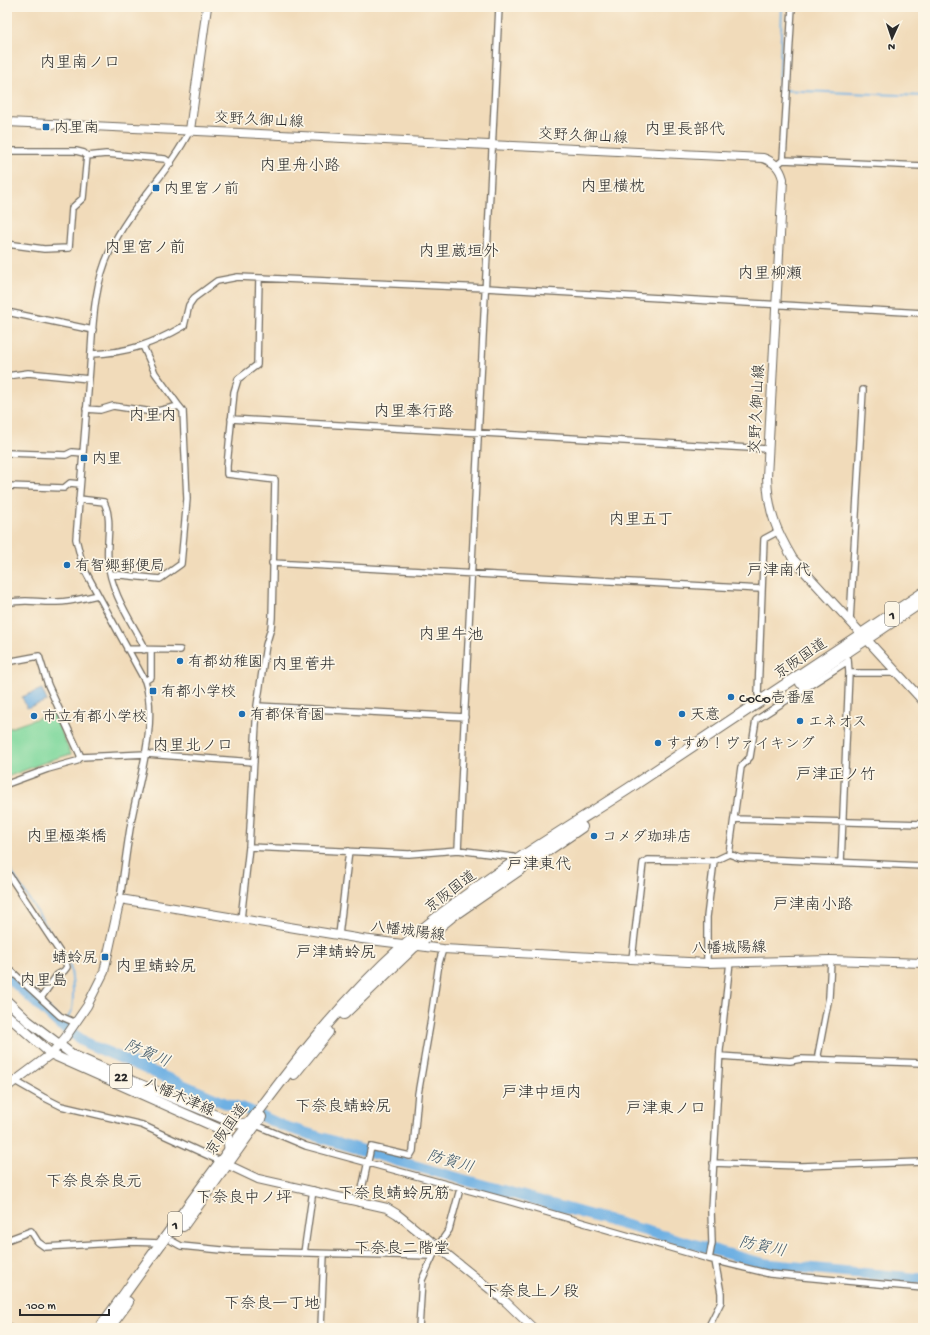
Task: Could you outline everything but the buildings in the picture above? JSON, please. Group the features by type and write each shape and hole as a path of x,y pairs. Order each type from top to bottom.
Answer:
{"highway":[{"name":"京阪国道","path":"409,946 521,868 848,657 864,637 923,593"},
{"name":"京阪国道","path":"100,1328 161,1243 224,1163 262,1110 340,1018 409,946 471,893 516,862 764,700 923,602"},
{"name":"京阪国道","path":"109,1328 172,1241 224,1163 229,1149 254,1122"}],"main road":[{"name":"交野久御山線","path":"207,7 190,130 763,158 780,163 783,179 768,449 768,496 777,532 793,559 923,702"},
{"path":"7,122 190,130"},
{"path":"7,1087 51,1054 76,1023 104,972 120,899"},
{"name":"八幡城陽線","path":"120,899 409,946 443,949 707,963 831,960 923,963"},
{"name":"八幡木津線","path":"7,1001 28,1020 62,1042 73,1055 232,1122 241,1124 254,1122"},
{"name":"八幡木津線","path":"7,1015 51,1054 222,1130 228,1138 229,1149"},
{"path":"7,1076 15,1081"},
{"path":"224,1163 258,1179 387,1208 397,1214 510,1306 533,1328"}],"street":[{"path":"458,850 499,7"},
{"path":"792,7 780,163 923,166"},
{"path":"120,899 132,817 146,754 150,701 145,681 84,567 76,539 96,294 102,270 110,249 142,201 171,163 190,130"},
{"path":"7,151 76,151 84,153 87,156 106,154 165,159 171,163"},
{"path":"7,244 44,249 68,248 72,208 83,198 87,156"},
{"path":"91,354 115,354 162,339 184,326 189,305 194,298 217,281 238,277 486,288 923,313"},
{"path":"241,919 249,847 257,706 266,645 271,628 275,480 227,474 234,392 238,379 257,365 259,278"},
{"path":"7,312 93,330"},
{"path":"111,574 160,579 181,564 187,499 183,411 155,373 143,346"},
{"path":"7,376 28,373 89,379"},
{"path":"850,623 862,390"},
{"path":"86,409 100,410 113,406 153,412 179,406"},
{"path":"231,419 768,449"},
{"path":"7,453 83,453"},
{"path":"7,486 64,488 70,483 80,484"},
{"path":"79,499 104,502 109,514 108,560 111,574 122,605 143,644 144,650"},
{"path":"764,700 758,694 764,539 777,532"},
{"path":"272,563 761,589"},
{"path":"7,603 21,599 71,602 98,595"},
{"path":"127,649 180,650"},
{"path":"145,681 151,677 151,650"},
{"path":"7,662 39,656 48,685 81,757"},
{"path":"841,862 849,673 848,657"},
{"path":"729,854 741,767 750,757 756,720 848,657"},
{"path":"849,673 896,672"},
{"path":"257,706 465,717"},
{"path":"7,784 48,769 77,761 81,757 146,754 254,762"},
{"path":"734,819 923,824"},
{"path":"249,847 410,854 458,850 513,857 516,862"},
{"path":"339,935 349,851"},
{"path":"632,959 643,863 648,860 714,861 729,854 740,858 923,866"},
{"path":"707,963 707,917 714,861"},
{"path":"7,872 65,960 67,967 64,971 57,975 41,998"},
{"path":"360,1203 366,1163 371,1146 410,1156 413,1151 418,1094 439,962 443,949"},
{"path":"820,1060 818,1055 829,998 831,960"},
{"path":"709,1258 712,1243 711,1210 713,1163 720,1056 730,962"},
{"path":"7,967 60,1016 76,1023"},
{"path":"720,1056 790,1061 820,1060 923,1063"},
{"path":"15,1081 43,1098 61,1106 142,1125 224,1163"},
{"path":"254,1122 306,1146 709,1258 715,1261 770,1274 923,1288"},
{"path":"713,1163 801,1166 923,1162"},
{"path":"420,1328 422,1280 432,1256 449,1230 460,1189"},
{"path":"304,1253 312,1190"},
{"path":"7,1240 31,1231 38,1242 45,1247 132,1242 161,1243"},
{"path":"172,1241 180,1246 232,1251 432,1256"},
{"path":"321,1328 324,1254"},
{"path":"708,1328 721,1302 721,1293 715,1261"}],"green space":[{"path":"53,713 71,754 7,777 7,729"}],"water":[{"path":"42,689 47,701 27,708 22,697"}],"waterway":[{"path":"782,7 779,90 923,96"},
{"path":"7,865 59,946"},
{"path":"62,1026 70,1014 73,1004 72,976 67,959"},
{"name":"防賀川","path":"7,976 58,1023 86,1043 225,1103 248,1110 283,1126 401,1162 766,1264 923,1279"}],"place":[{"name":"内里南","path":"46,127"},
{"name":"内里宮ノ前","path":"156,188"},
{"name":"内里","path":"84,458"},
{"name":"有智郷郵便局","path":"67,565"},
{"name":"有都幼稚園","path":"180,661"},
{"name":"有都小学校","path":"153,691"},
{"name":"CoCo壱番屋","path":"731,697"},
{"name":"有都保育園","path":"242,714"},
{"name":"天意","path":"682,714"},
{"name":"市立有都小学校","path":"34,716"},
{"name":"エネオス","path":"800,721"},
{"name":"すすめ！ヴァイキング","path":"658,743"},
{"name":"コメダ珈琲店","path":"594,836"},
{"name":"蜻蛉尻","path":"105,957"}],"district":[{"name":"内里南ノ口","path":"80,61"},
{"name":"内里長部代","path":"685,128"},
{"name":"内里舟小路","path":"300,164"},
{"name":"内里横枕","path":"613,185"},
{"name":"内里宮ノ前","path":"145,246"},
{"name":"内里蔵垣外","path":"459,250"},
{"name":"内里柳瀬","path":"770,272"},
{"name":"内里奉行路","path":"414,410"},
{"name":"内里内","path":"153,414"},
{"name":"内里五丁","path":"641,518"},
{"name":"戸津南代","path":"779,569"},
{"name":"内里牛池","path":"451,633"},
{"name":"内里菅井","path":"304,663"},
{"name":"内里北ノ口","path":"193,744"},
{"name":"戸津正ノ竹","path":"836,773"},
{"name":"内里極楽橋","path":"67,835"},
{"name":"戸津東代","path":"539,863"},
{"name":"戸津南小路","path":"813,903"},
{"name":"戸津蜻蛉尻","path":"336,951"},
{"name":"内里蜻蛉尻","path":"156,965"},
{"name":"内里島","path":"44,979"},
{"name":"戸津中垣内","path":"542,1091"},
{"name":"下奈良蜻蛉尻","path":"343,1105"},
{"name":"戸津東ノ口","path":"666,1107"},
{"name":"下奈良奈良元","path":"94,1180"},
{"name":"下奈良蜻蛉尻筋","path":"394,1192"},
{"name":"下奈良中ノ坪","path":"244,1196"},
{"name":"下奈良二階堂","path":"402,1247"},
{"name":"下奈良上ノ段","path":"531,1290"},
{"name":"下奈良一丁地","path":"272,1302"}]}
